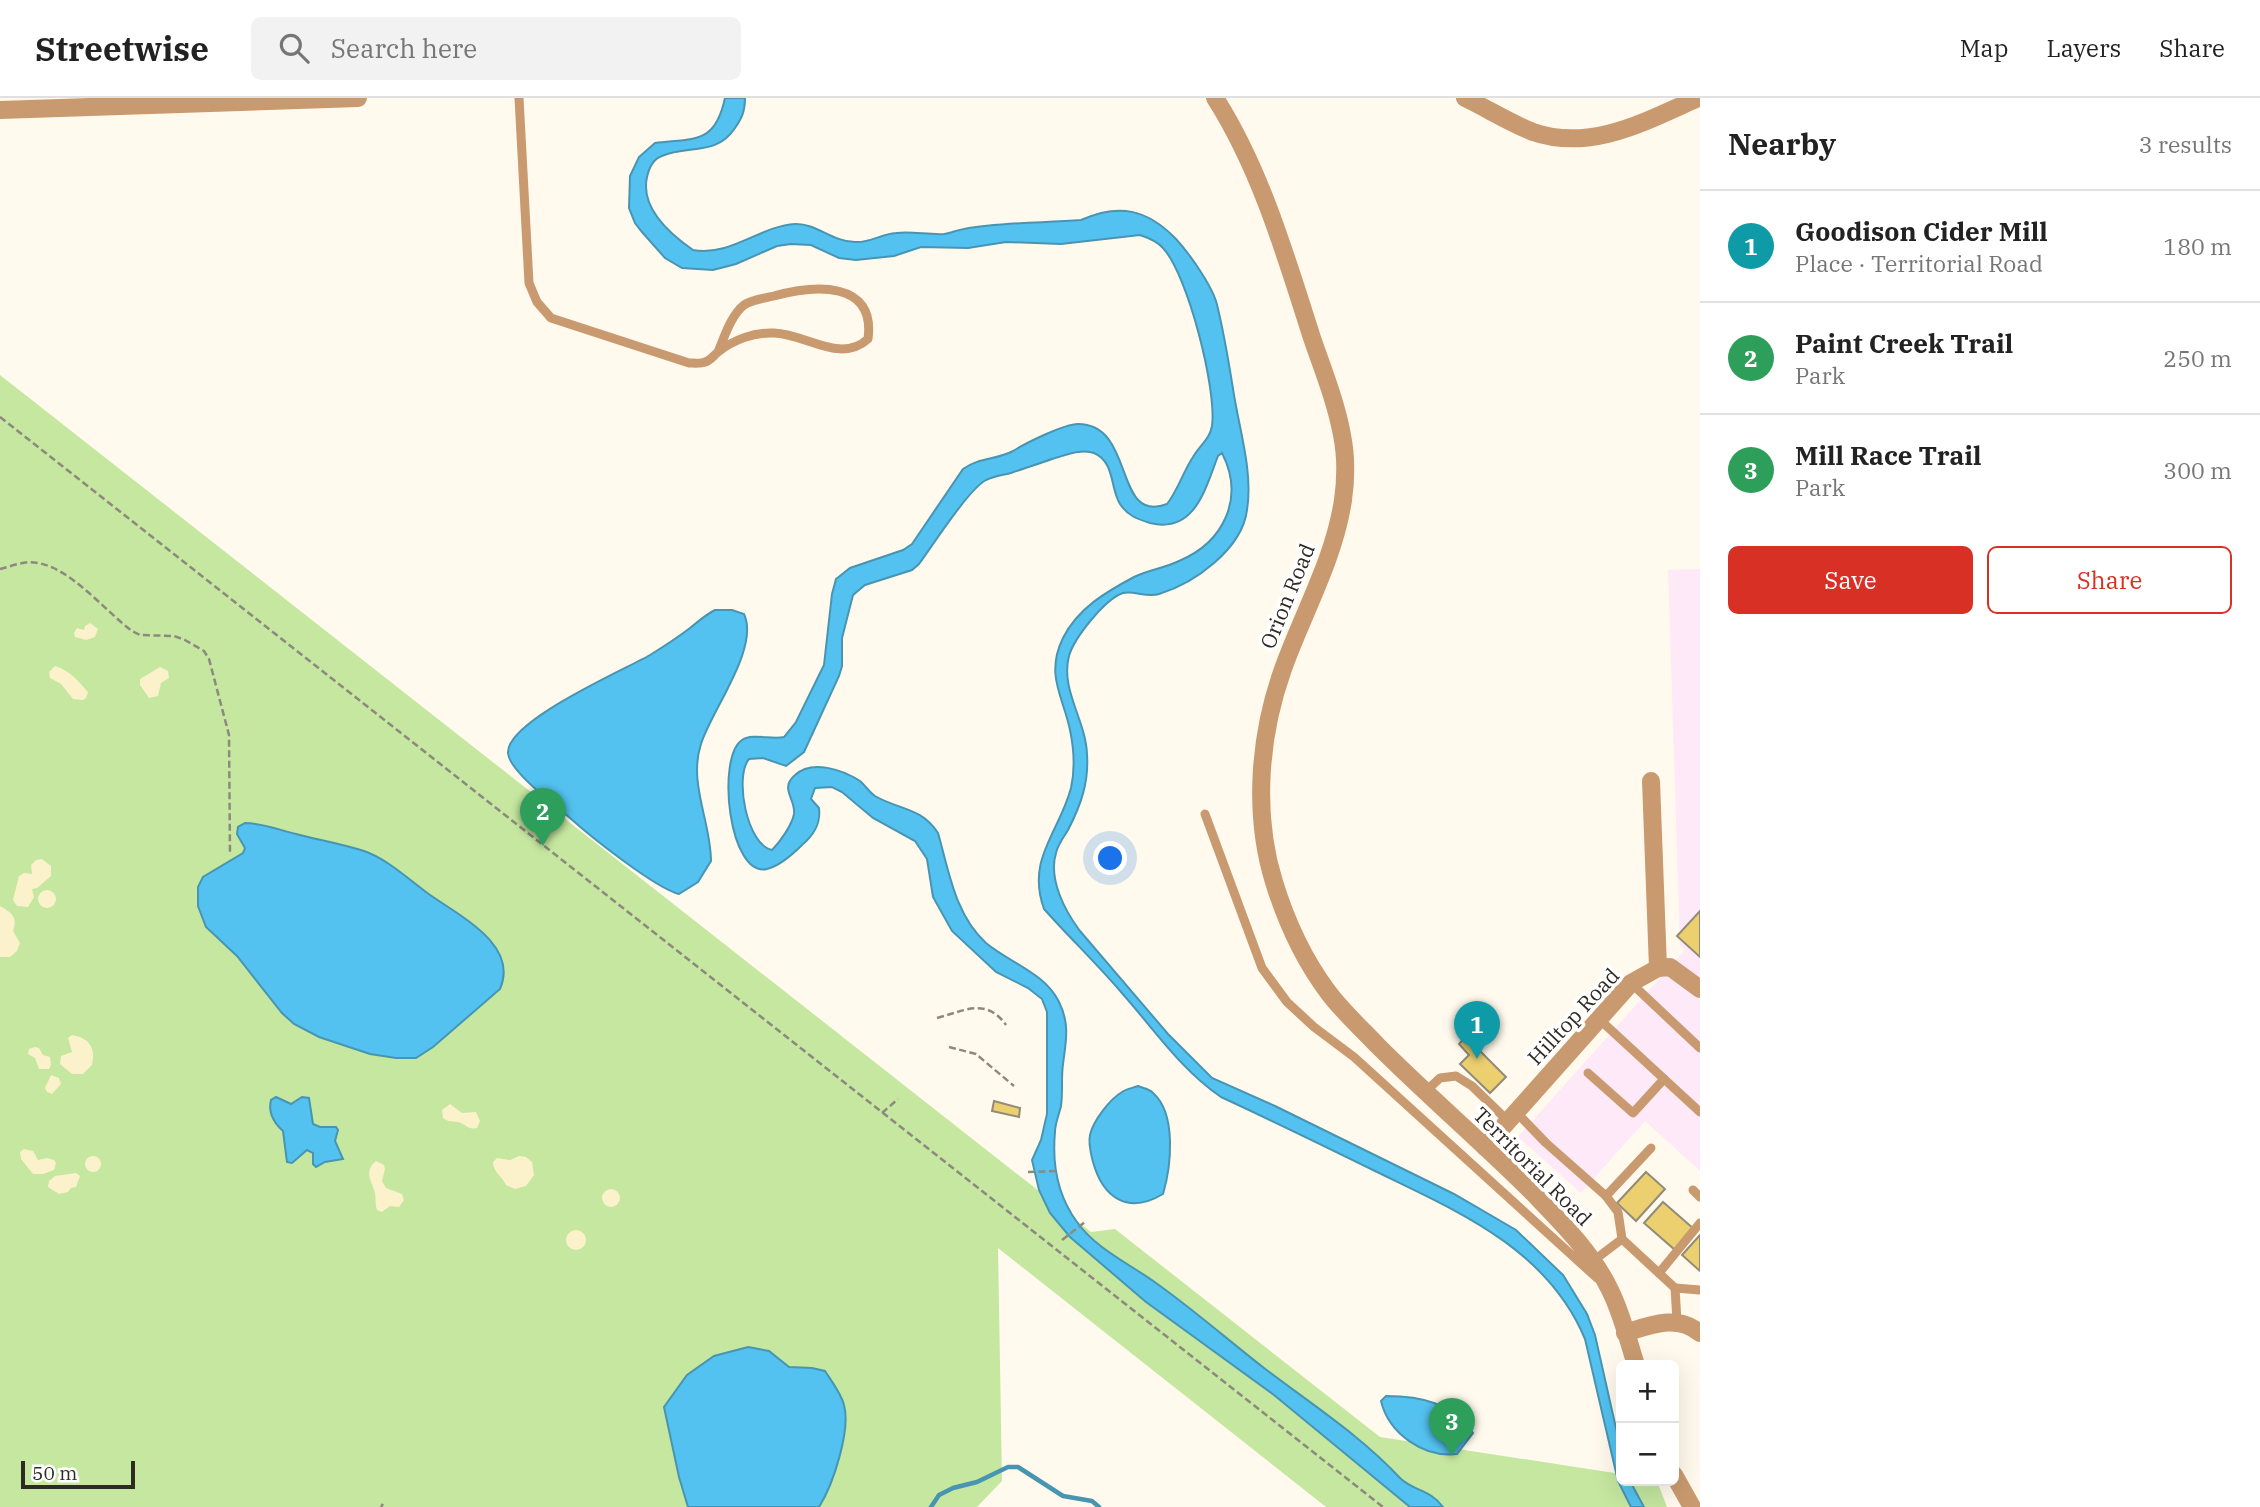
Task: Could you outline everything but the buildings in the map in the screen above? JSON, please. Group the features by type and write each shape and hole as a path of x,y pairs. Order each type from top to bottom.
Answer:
{"street":[{"path":"0,110 77,103 358,98"},
{"name":"Orion Road","path":"1214,98 1251,165 1278,236 1342,435 1345,472 1343,502 1334,541 1282,671 1266,731 1262,765 1262,821 1273,879 1284,912 1301,948 1328,993"},
{"path":"1465,98 1534,132 1568,139 1599,138 1698,98"},
{"path":"1651,781 1658,968 1670,967 1700,989"},
{"name":"Hilltop Road","path":"1485,1147 1631,983 1658,968"},
{"name":"Territorial Road","path":"1328,993 1577,1240 1609,1288 1625,1332"},
{"path":"1634,1360 1625,1332 1677,1321 1690,1325 1700,1333"},
{"path":"1679,1484 1692,1507"}],"lane":[{"path":"519,98 529,283 537,302 551,318 689,363 706,362 736,340 776,333 851,350 868,339 869,315 862,303 837,290 817,289 781,294 744,304 735,316 718,352"},
{"path":"1205,814 1262,968 1287,1002 1314,1027 1354,1057 1609,1288"},
{"path":"1631,983 1700,1048"},
{"path":"1599,1019 1700,1112"},
{"path":"1588,1073 1633,1113 1664,1079"},
{"path":"1425,1092 1440,1078 1456,1076 1472,1086 1546,1143 1606,1196 1618,1212 1622,1239 1675,1288 1700,1290"},
{"path":"1606,1196 1651,1148"},
{"path":"1659,1273 1700,1223"},
{"path":"1592,1262 1622,1239"},
{"path":"1675,1288 1677,1321"}],"path":[{"path":"0,417 1383,1507"},
{"path":"0,569 30,562 45,565 69,577 132,631 140,635 174,636 204,651 216,679 229,734 230,853"},
{"path":"937,1018 971,1008 986,1008 998,1014 1006,1025"},
{"path":"949,1047 976,1054 1014,1086"},
{"path":"882,1113 898,1099"},
{"path":"1028,1172 1058,1171"},
{"path":"1062,1240 1085,1222"}],"shaded area":[{"path":"1700,569 1700,1171 1645,1121 1581,1193 1518,1137 1685,950 1680,945 1668,570"}],"green space":[{"path":"0,375 1091,1232 1115,1229 1380,1437 1616,1473 1616,1486 1659,1486 1667,1507 1326,1507 998,1248 1002,1481 977,1507 0,1507"}],"sand":[{"path":"90,623 98,629 95,637 86,640 75,637 77,628 84,630"},
{"path":"55,666 77,680 88,692 86,698 73,699 61,684 50,678 49,672"},
{"path":"160,667 168,671 169,678 161,683 158,696 149,698 140,685 140,679"},
{"path":"42,859 51,866 51,876 32,889 34,897 28,907 17,906 13,900 19,876 24,873 32,874 31,865"},
{"path":"47,890 53,893 56,899 53,905 47,908 41,905 38,899 41,893"},
{"path":"0,906 13,916 13,931 20,943 17,951 10,957 0,957"},
{"path":"72,1035 83,1038 92,1048 92,1065 83,1074 72,1074 60,1064 61,1056 72,1052 68,1038"},
{"path":"39,1048 43,1055 50,1057 49,1069 39,1069 35,1058 28,1054 29,1049"},
{"path":"51,1075 59,1078 61,1084 52,1094 45,1088"},
{"path":"450,1104 462,1113 476,1112 480,1121 477,1128 443,1118 442,1110"},
{"path":"24,1149 33,1151 38,1160 54,1160 54,1170 33,1174 21,1159 20,1152"},
{"path":"93,1156 99,1158 99,1170 93,1172 87,1170 85,1164 87,1158"},
{"path":"519,1156 532,1162 534,1175 526,1186 515,1189 506,1185 494,1169 493,1162 497,1158 510,1160"},
{"path":"376,1161 384,1165 382,1181 386,1188 402,1194 404,1200 399,1207 390,1206 382,1212 377,1210 369,1172"},
{"path":"76,1173 80,1176 76,1187 68,1192 59,1194 48,1187 49,1181 55,1176"},
{"path":"607,1189 615,1189 620,1198 618,1205 607,1207 602,1202 602,1194"},
{"path":"576,1230 583,1233 586,1240 583,1247 576,1250 569,1247 566,1240 569,1233"}],"water":[{"path":"725,98 745,98 741,118 728,137 711,146 659,157 652,164 647,177 646,188 652,210 666,228 693,250 720,249 782,226 795,224 810,226 839,239 860,242 896,233 944,234 992,225 1081,220 1120,211 1143,215 1154,221 1181,245 1199,268 1216,301 1224,336 1247,467 1247,510 1236,538 1215,562 1187,582 1159,594 1127,592 1116,597 1091,620 1072,648 1067,668 1068,681 1086,742 1087,764 1080,802 1056,853 1054,873 1059,894 1080,931 1168,1034 1212,1078 1454,1194 1516,1230 1563,1275 1587,1314 1595,1335 1616,1428 1616,1472 1585,1339 1568,1307 1548,1280 1523,1256 1496,1236 1437,1201 1221,1097 1180,1061 1112,981 1044,909 1039,875 1041,861 1066,804 1073,767 1070,730 1055,674 1063,638 1085,609 1113,589 1134,577 1195,553 1208,542 1226,517 1230,502 1229,470 1222,453 1218,456 1196,506 1178,522 1165,525 1145,522 1126,511 1117,498 1106,463 1094,453 1067,454 986,480 961,506 919,564 912,570 865,585 853,595 842,638 842,666 839,676 804,752 786,766 763,758 749,759 743,780 746,809 756,836 763,845 772,850 779,843 794,814 788,790 790,780 802,770 819,767 853,777 875,796 917,814 931,825 938,833 960,906 975,932 995,950 1045,983 1062,1010 1066,1040 1054,1156 1061,1191 1077,1222 1103,1248 1184,1304 1352,1434 1405,1482 1433,1497 1443,1507 1410,1507 1274,1395 1146,1302 1070,1237 1050,1213 1039,1190 1032,1160 1041,1140 1047,1114 1047,1012 1042,999 1028,988 996,972 952,931 933,897 927,859 915,841 873,818 842,792 832,787 815,788 811,799 819,808 819,819 816,829 806,841 786,859 767,869 754,867 743,855 730,814 728,791 734,751 746,738 784,737 796,722 824,665 836,579 850,568 903,550 912,544 963,469 976,462 1007,454 1045,434 1072,425 1096,428 1109,439 1138,500 1150,507 1167,504 1195,453 1209,435 1212,409 1199,334 1182,282 1163,248 1140,235 1061,244 1006,242 968,248 921,247 894,256 856,260 839,258 811,245 791,244 777,246 736,264 713,270 682,268 665,258 635,223 629,208 630,176 639,157 655,143 702,136 716,124"},
{"path":"715,610 732,610 744,614 747,628 745,644 732,679 706,730 698,759 698,788 708,832 711,861 698,882 679,894 639,872 592,837 524,778 508,753 512,740 545,712 650,655"},
{"path":"245,823 265,825 356,849 389,864 467,920 493,944 501,958 504,973 500,989 433,1047 416,1058 370,1054 319,1037 294,1024 282,1013 237,956 206,927 198,906 198,887 203,877 243,853 245,848 237,834 238,827"},
{"path":"1138,1086 1152,1092 1161,1102 1169,1127 1170,1156 1163,1194 1139,1203 1128,1203 1110,1193 1097,1175 1089,1138 1098,1117 1107,1105 1117,1095"},
{"path":"276,1097 291,1104 302,1097 309,1098 313,1124 336,1127 338,1130 335,1141 343,1159 325,1162 316,1167 313,1164 313,1153 307,1150 292,1163 287,1162 283,1131 274,1121 270,1109 271,1100"},
{"path":"748,1347 769,1351 789,1367 825,1371 841,1396 846,1416 843,1442 835,1472 819,1507 688,1507 664,1407 687,1375 714,1356"},
{"path":"1386,1396 1435,1403 1455,1415 1473,1433 1457,1454 1432,1452 1421,1448 1392,1424 1381,1401"},
{"path":"1620,1486 1633,1486 1644,1507 1631,1507"}],"waterway":[{"path":"931,1507 939,1495 977,1482 1008,1467 1018,1467 1063,1496 1092,1501 1099,1507"}],"place":[{"name":"Paint Creek Trail","path":"543,846"},
{"name":"Goodison Cider Mill","path":"1477,1059"},
{"name":"Mill Race Trail","path":"1452,1456"}]}
